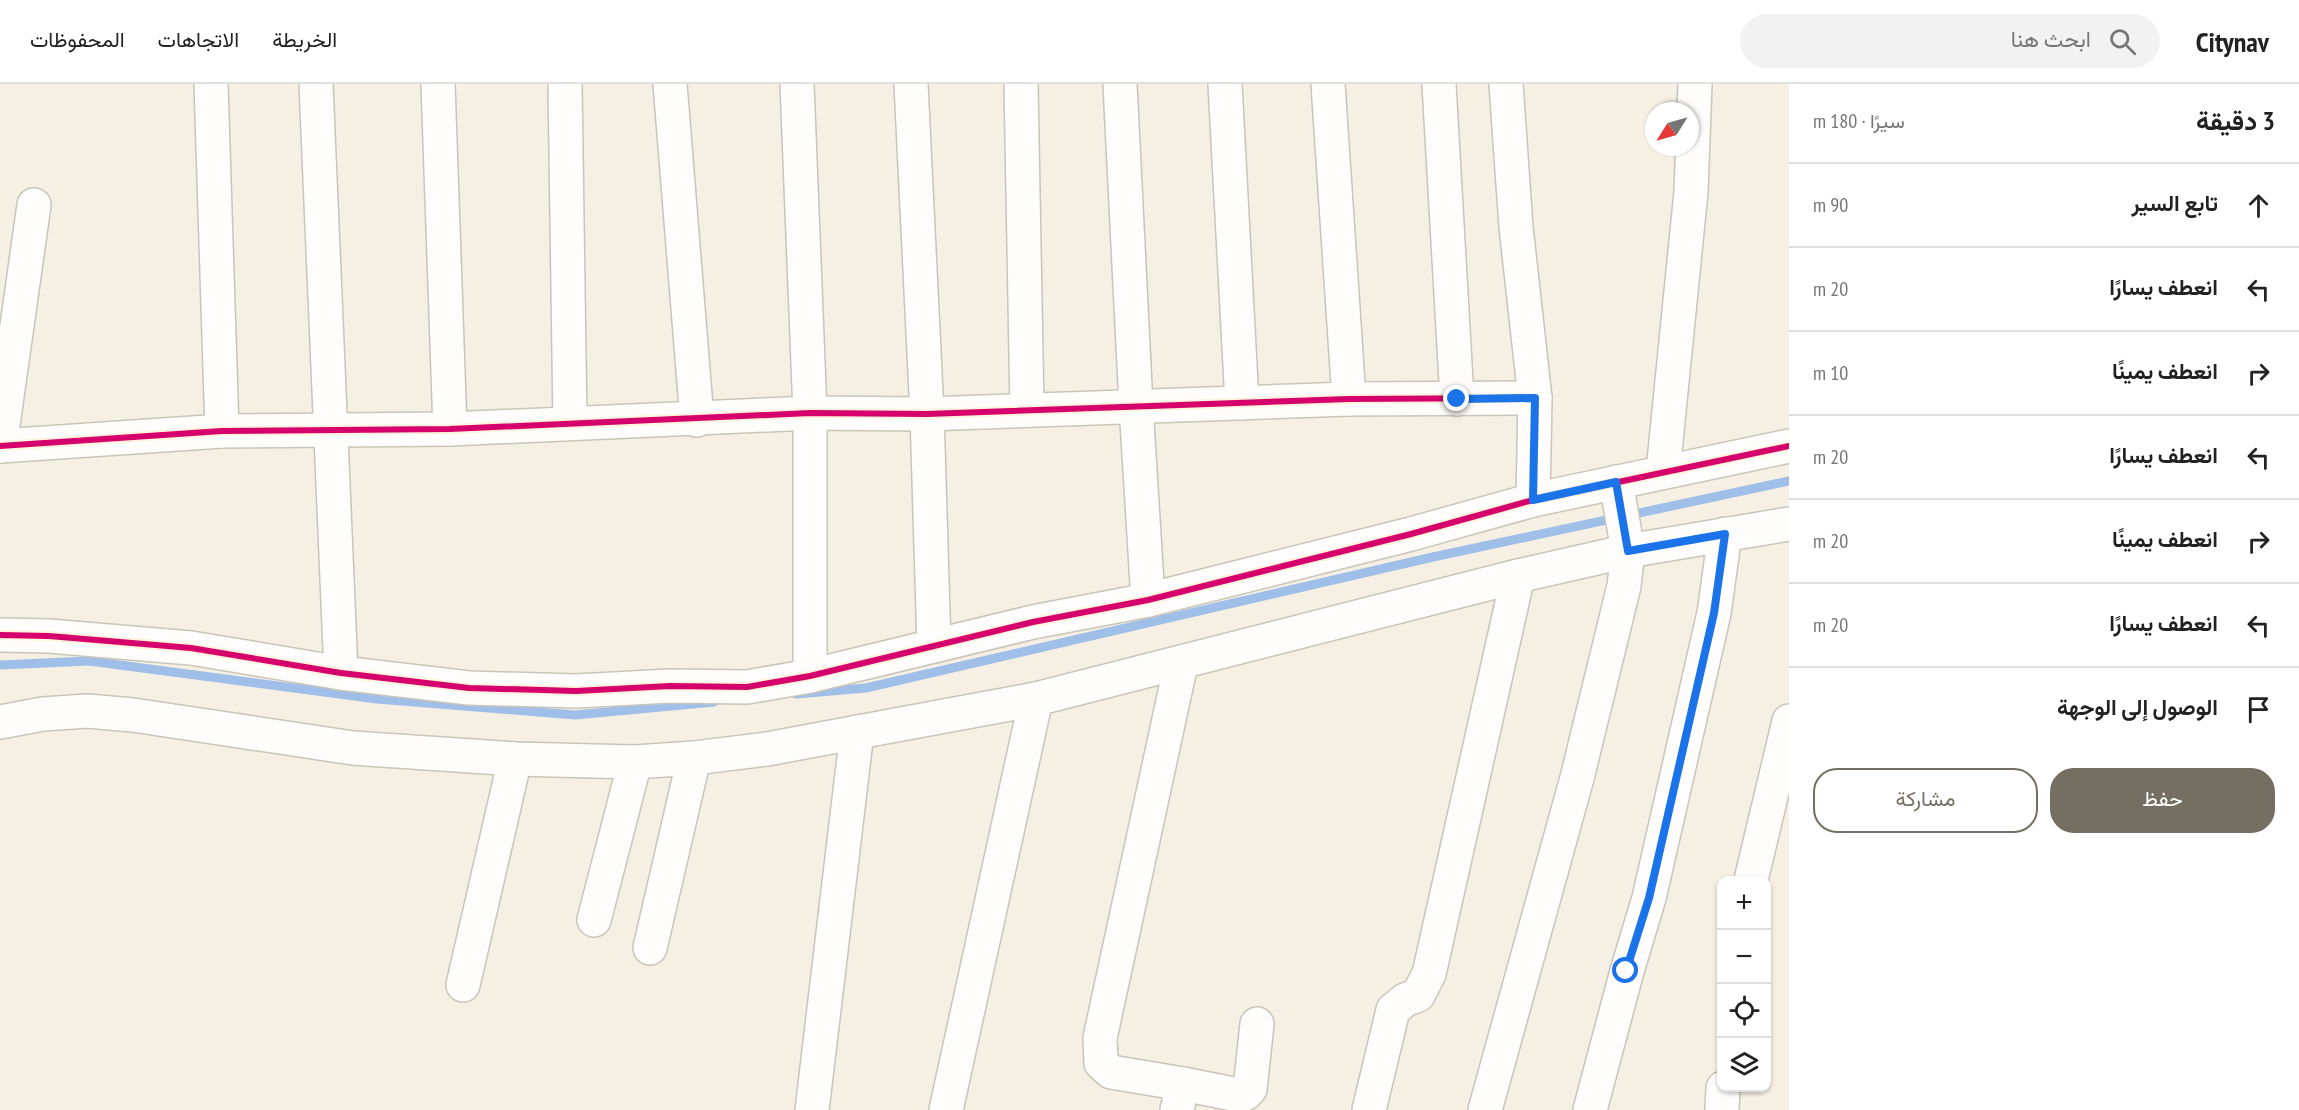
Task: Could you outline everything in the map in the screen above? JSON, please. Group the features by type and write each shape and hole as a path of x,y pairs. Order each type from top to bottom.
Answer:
{"street":[{"path":"212,84 222,431"},
{"path":"316,84 340,674"},
{"path":"438,84 450,429"},
{"path":"566,84 570,423"},
{"path":"670,84 697,420"},
{"path":"797,84 810,413 810,676"},
{"path":"911,84 927,414 934,646"},
{"path":"1021,84 1027,410"},
{"path":"1120,84 1148,600"},
{"path":"1225,84 1242,403"},
{"path":"1328,84 1348,399"},
{"path":"1439,84 1457,399"},
{"path":"1506,84 1516,227 1535,398 1533,500"},
{"path":"1663,471 1691,192 1695,84"},
{"path":"34,206 0,446 222,431 450,429 697,420 810,413 927,414 1348,399 1535,398"},
{"path":"0,634 191,648 340,674 469,688 576,691 670,686 747,687 810,676 1033,622 1148,600 1411,534 1533,500 1618,491 1663,471 1789,446"},
{"path":"1485,1110 1577,778 1624,586 1626,543 1618,491"},
{"path":"0,722 43,714 87,711 133,715 353,748 515,759 635,762 694,758 767,749 1036,699 1181,664 1518,576 1626,543 1725,534 1789,524"},
{"path":"1590,1110 1626,971 1649,898 1714,613 1725,534"},
{"path":"1370,1110 1393,1010 1405,1000 1418,995 1429,974 1518,576"},
{"path":"1181,664 1100,1038 1099,1056 1101,1063 1111,1072 1180,1097 1245,1094 1252,1083 1257,1024"},
{"path":"946,1110 1036,699"},
{"path":"1752,876 1789,721"},
{"path":"812,1110 857,732"},
{"path":"650,948 694,758"},
{"path":"463,985 515,759"},
{"path":"594,920 635,762"},
{"path":"1722,1110 1723,1092"}],"waterway":[{"path":"796,694 866,688 1433,557 1789,481"},
{"path":"0,665 89,661 377,699 575,715 714,702"}],"cycle path":[{"path":"0,446 222,431 450,429 810,413 927,414 1349,399 1535,398"},
{"path":"0,635 49,636 191,648 341,673 469,688 576,691 670,686 747,687 810,676 1033,622 1148,600 1411,534 1533,500 1789,446"}],"route":[{"path":"1457,399 1535,398 1533,500 1616,482 1628,551 1725,534 1714,613 1649,898 1626,971"}]}
